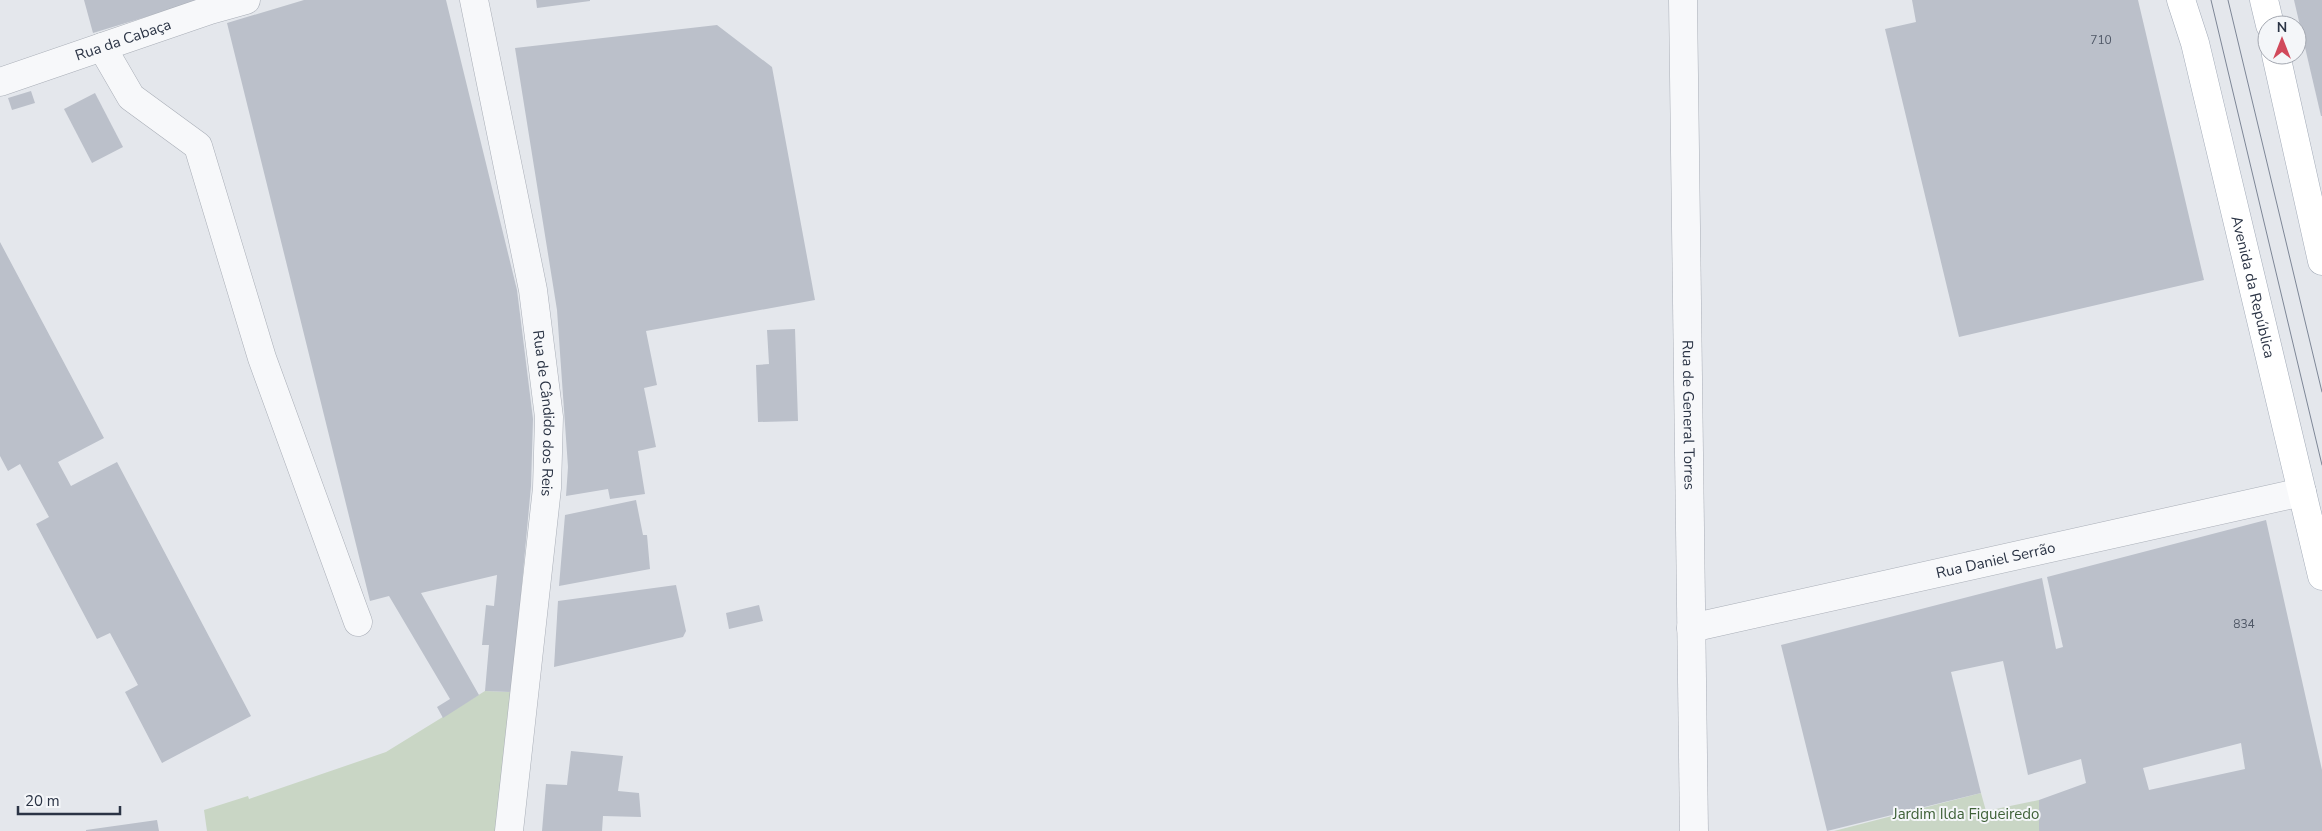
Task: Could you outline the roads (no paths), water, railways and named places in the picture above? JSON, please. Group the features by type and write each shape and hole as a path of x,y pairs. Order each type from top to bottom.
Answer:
{"main road":[{"name":"Avenida da República","path":"2181,0 2195,43 2322,576"},
{"path":"2264,0 2268,15"},
{"path":"2278,65 2322,261"}],"street":[{"name":"Rua da Cabaça","path":"0,82 246,0"},
{"name":"Rua de Cândido dos Reis","path":"474,0 532,290 549,417 547,488 508,831"},
{"name":"Rua de General Torres","path":"1683,0 1694,831"},
{"path":"102,47 131,97 198,146 262,358 358,622"},
{"name":"Rua Daniel Serrão","path":"1691,628 2302,492"}],"tram line":[{"path":"2211,0 2322,465"},
{"path":"2228,0 2322,392"}],"park label":[{"name":"Jardim Ilda Figueiredo","path":"1966,814"}]}
